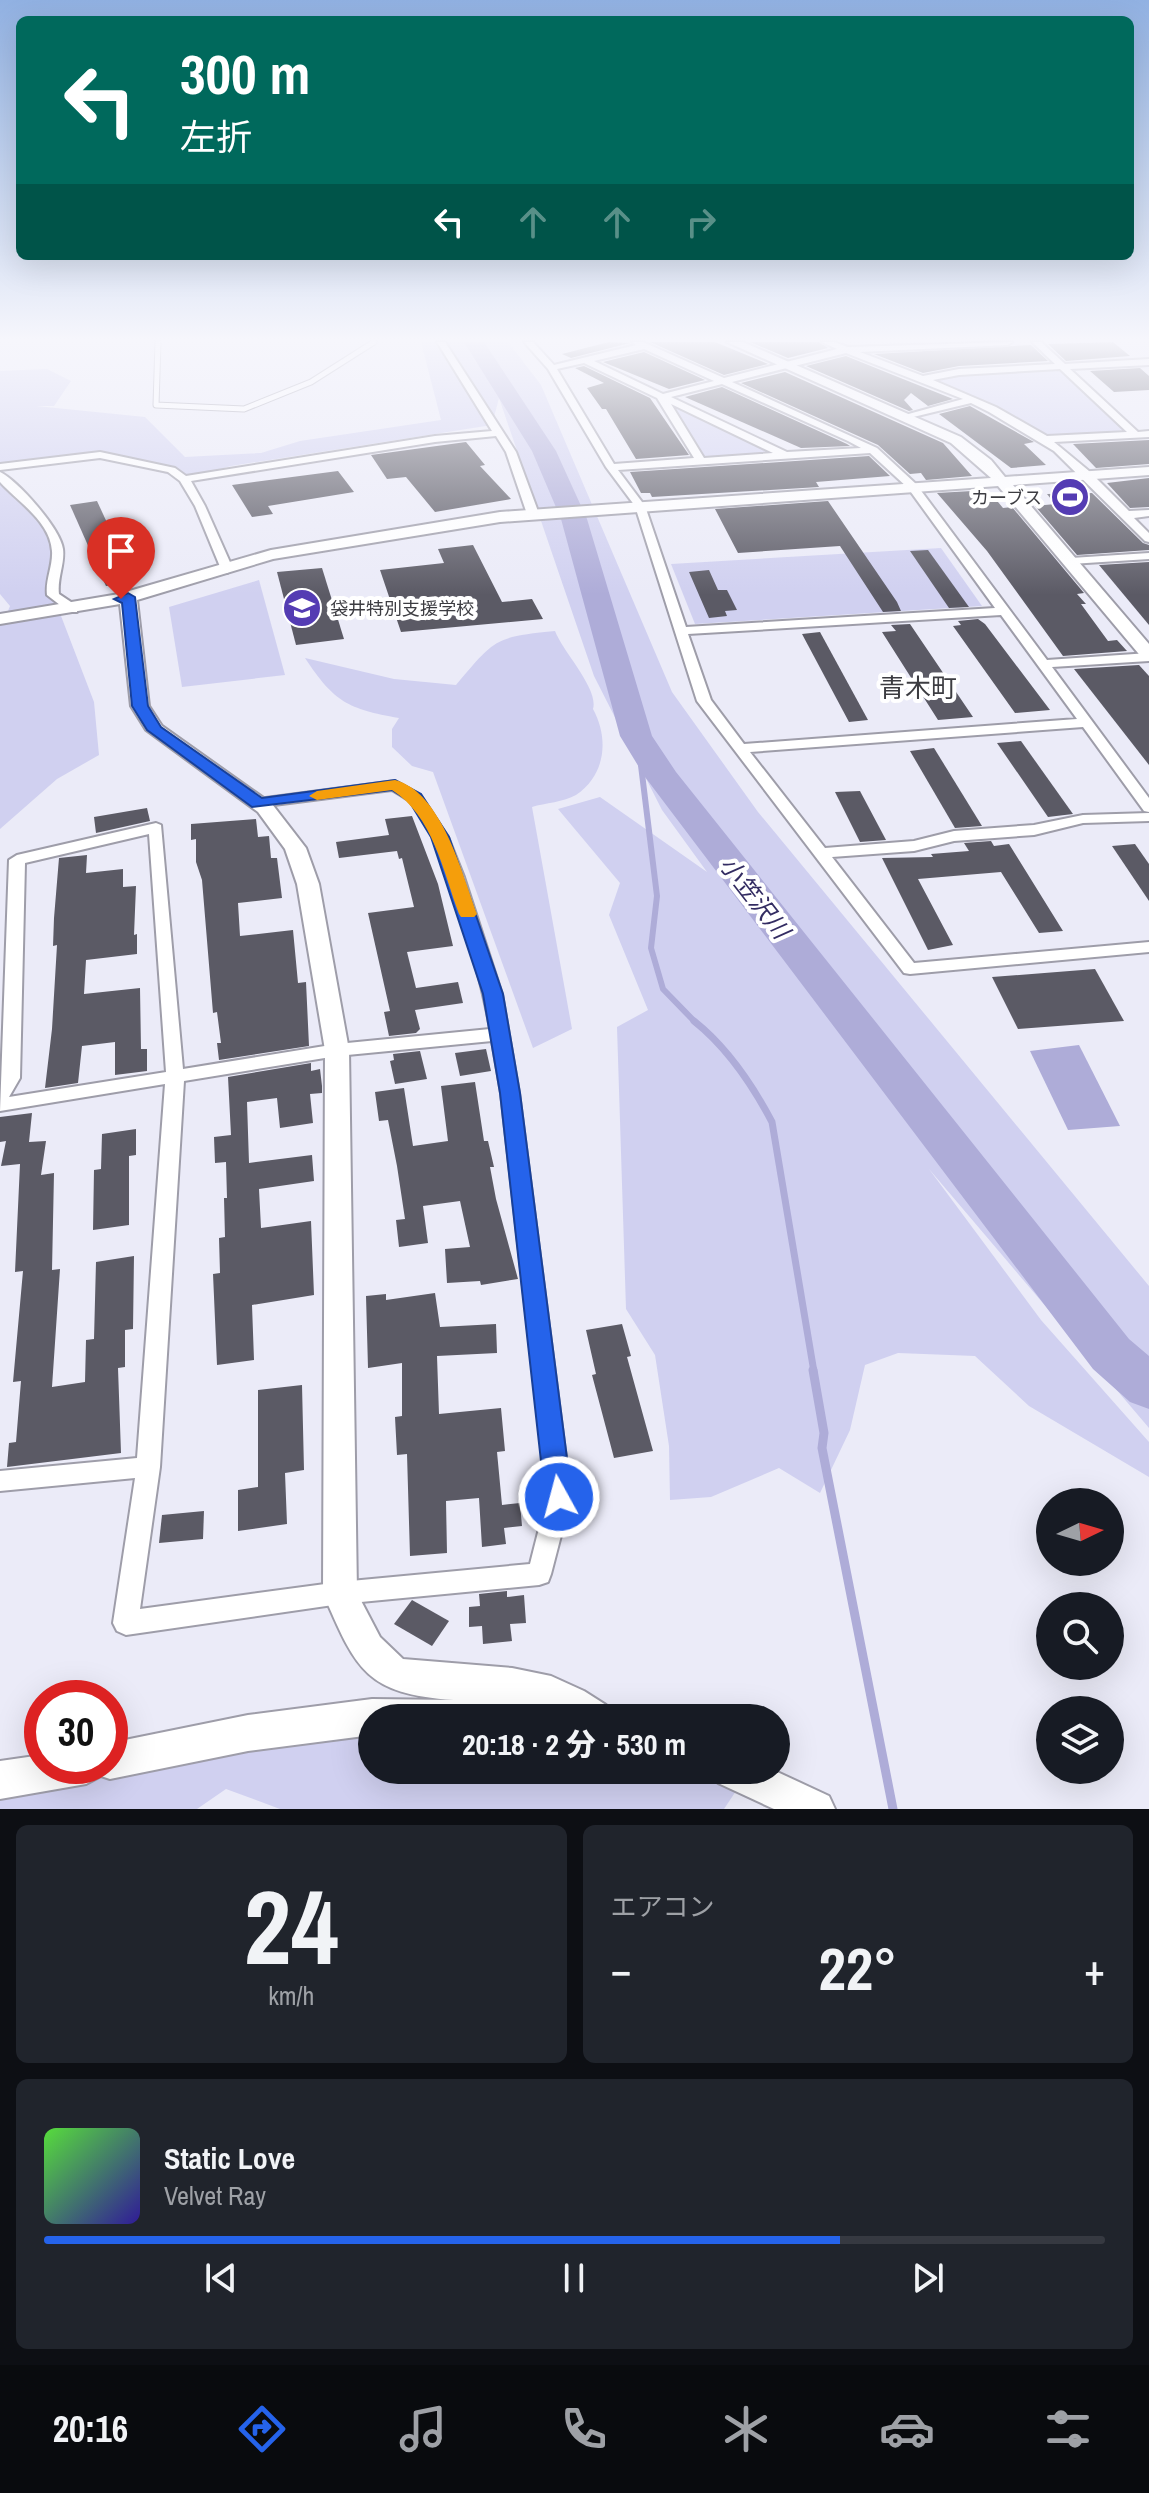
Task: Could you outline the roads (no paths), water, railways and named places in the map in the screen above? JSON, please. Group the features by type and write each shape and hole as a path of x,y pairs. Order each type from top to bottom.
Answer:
{"street":[{"path":"495,426 511,452 533,514"},
{"path":"587,426 635,506 704,701 910,969 1149,947"},
{"path":"679,426 701,461"},
{"path":"724,426 785,455"},
{"path":"823,426 873,450 912,486 1149,808"},
{"path":"928,426 956,440 1001,480 1149,656"},
{"path":"1019,426 1044,439 1087,475 1149,539"},
{"path":"1127,426 1136,435"},
{"path":"184,479 435,439 499,433"},
{"path":"1044,439 1149,434"},
{"path":"611,467 873,450"},
{"path":"0,467 112,455 127,462 171,470 184,479 227,569"},
{"path":"0,619 73,609 128,597 307,548 533,514 1149,471"},
{"path":"0,475 54,536 58,552 51,585 53,595 73,609"},
{"path":"1125,515 1149,513"},
{"path":"1071,561 1149,556"},
{"path":"128,597 140,706 145,718 155,730 258,803 285,833 302,864 337,1050 340,1593 365,1647 394,1673 449,1683 526,1685 567,1697 576,1704"},
{"path":"681,631 1005,611"},
{"path":"1043,664 1149,656"},
{"path":"742,748 1085,723"},
{"path":"0,1097 11,1078 17,860 156,828 175,1077 148,1467 126,1623 340,1593 539,1574 559,1497 500,1034 493,994 456,877 440,837 415,798 395,785 258,803"},
{"path":"822,853 914,846 954,836 1034,830 1083,819 1149,817"},
{"path":"0,1105 337,1050 500,1034"},
{"path":"0,1481 148,1467"},
{"path":"128,1757 248,1733 358,1719"},
{"path":"0,1780 24,1776"},
{"path":"762,1784 816,1809"}],"waterway":[{"name":"小笠沢川","path":"528,426 544,451 574,519 636,736 662,777 1111,1354 1149,1387"},
{"name":"小笠沢川","path":"637,737 638,743"},
{"path":"638,741 657,896 651,948 663,989 695,1021"},
{"path":"695,1021 738,1067 772,1122 814,1372"},
{"path":"813,1370 824,1433 822,1448 893,1809"}],"place":[{"name":"カーブス","path":"1070,497"},
{"name":"袋井特別支援学校","path":"302,608"}],"district":[{"name":"青木町","path":"918,687"}]}
